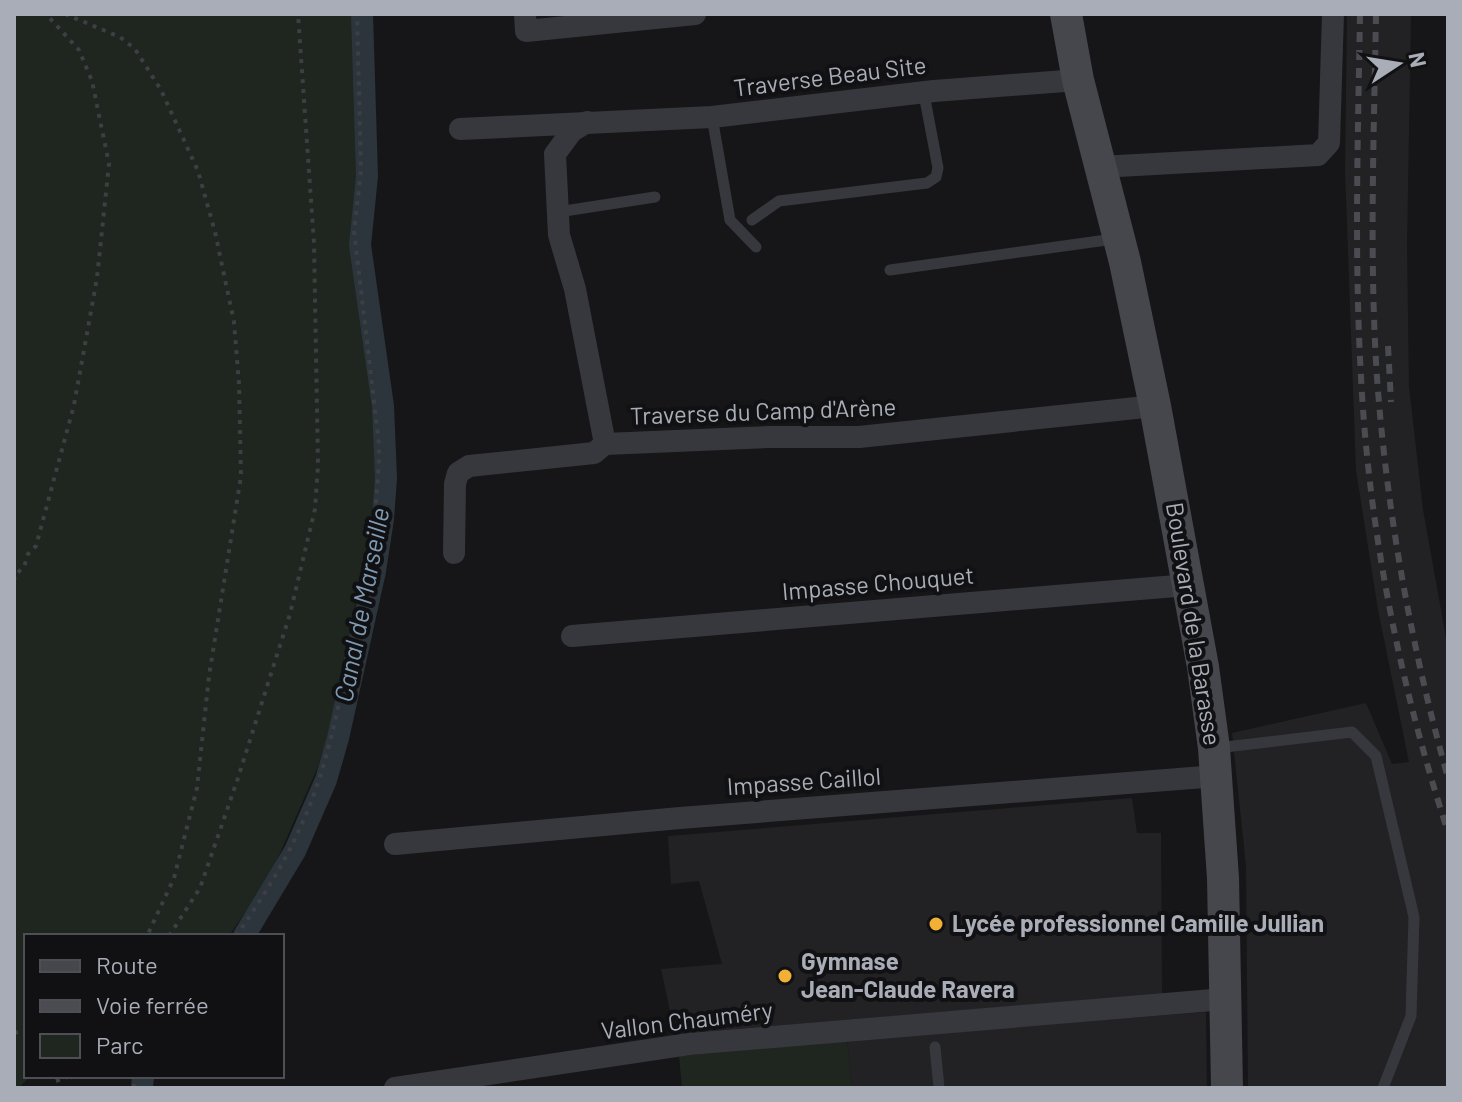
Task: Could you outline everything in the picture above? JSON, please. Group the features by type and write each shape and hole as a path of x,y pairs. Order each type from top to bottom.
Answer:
{"street":[{"path":"525,14 526,31 695,14"},
{"name":"Boulevard de la Barasse","path":"1066,14 1078,80 1119,238 1155,406 1216,762 1223,878 1227,1088"},
{"path":"1100,167 1318,155 1329,143 1333,14"},
{"name":"Traverse Beau Site","path":"460,129 712,117 934,91 1078,80"},
{"path":"587,122 572,131 555,154 559,235 575,289 605,444"},
{"name":"Traverse du Camp d'Arène","path":"454,553 455,484 458,473 469,466 594,453 605,444 769,437 859,437 1155,406"},
{"name":"Impasse Chouquet","path":"572,636 1188,585"},
{"name":"Impasse Caillol","path":"395,844 680,818 1216,762"},
{"name":"Vallon Chauméry","path":"395,1088 689,1044 1225,999"}],"lane":[{"path":"752,220 779,201 927,183 936,177 938,168 924,94"},
{"path":"712,117 730,220 756,247"},
{"path":"558,212 655,197"},
{"path":"890,270 1119,238"},
{"path":"1216,762 1352,732 1376,756 1414,917 1411,1016 1383,1088"},
{"path":"935,1047 939,1088"}],"path":[{"path":"14,581 15,575 24,567 28,554 36,546 74,405 97,278 109,164 92,81 79,50 46,14"},
{"path":"65,14 120,37 135,49 161,90 198,171 215,232 235,338 241,476 209,676 197,788 174,878 148,934"},
{"path":"170,934 200,888 237,781 290,614 315,509 318,465 314,243 298,14"},
{"path":"237,934 302,825 324,762 373,542 379,444 354,231 361,171 357,14"},
{"path":"56,1081 64,1078"}],"shaded area":[{"path":"1347,14 1411,14 1407,246 1409,386 1423,510 1448,649 1448,1088 1248,1088 1246,866 1232,733 1366,703 1392,764 1409,762 1378,610 1356,470 1345,171"},
{"name":"Lycée professionnel Camille Jullian","path":"1132,798 1137,833 1161,833 1162,994 675,1034 661,969 722,964 699,881 671,884 668,836"},
{"path":"1206,1012 1207,1088 852,1088 847,1040"}],"green space":[{"path":"14,14 361,14 360,24 373,91 355,274 383,488 362,569 333,720 317,769 269,878 230,934 24,934 24,1078 28,1078 19,1088 14,1088"},
{"path":"847,1040 852,1088 682,1088 679,1056"}],"waterway":[{"name":"Canal de Marseille","path":"245,934 295,851 326,780 375,571 383,519 386,478 383,406 360,245 367,176 362,14"},
{"name":"Canal de Marseille","path":"142,1088 143,1078"}],"railway":[{"path":"1360,14 1358,286 1361,377 1371,493 1401,664 1448,832"},
{"path":"1376,14 1373,287 1381,429 1402,580 1448,778"},
{"path":"1388,346 1391,402"}],"place":[{"name":"Lycée professionnel Camille Jullian","path":"936,924"},
{"name":"Gymnase Jean-Claude Ravera","path":"785,976"}]}
